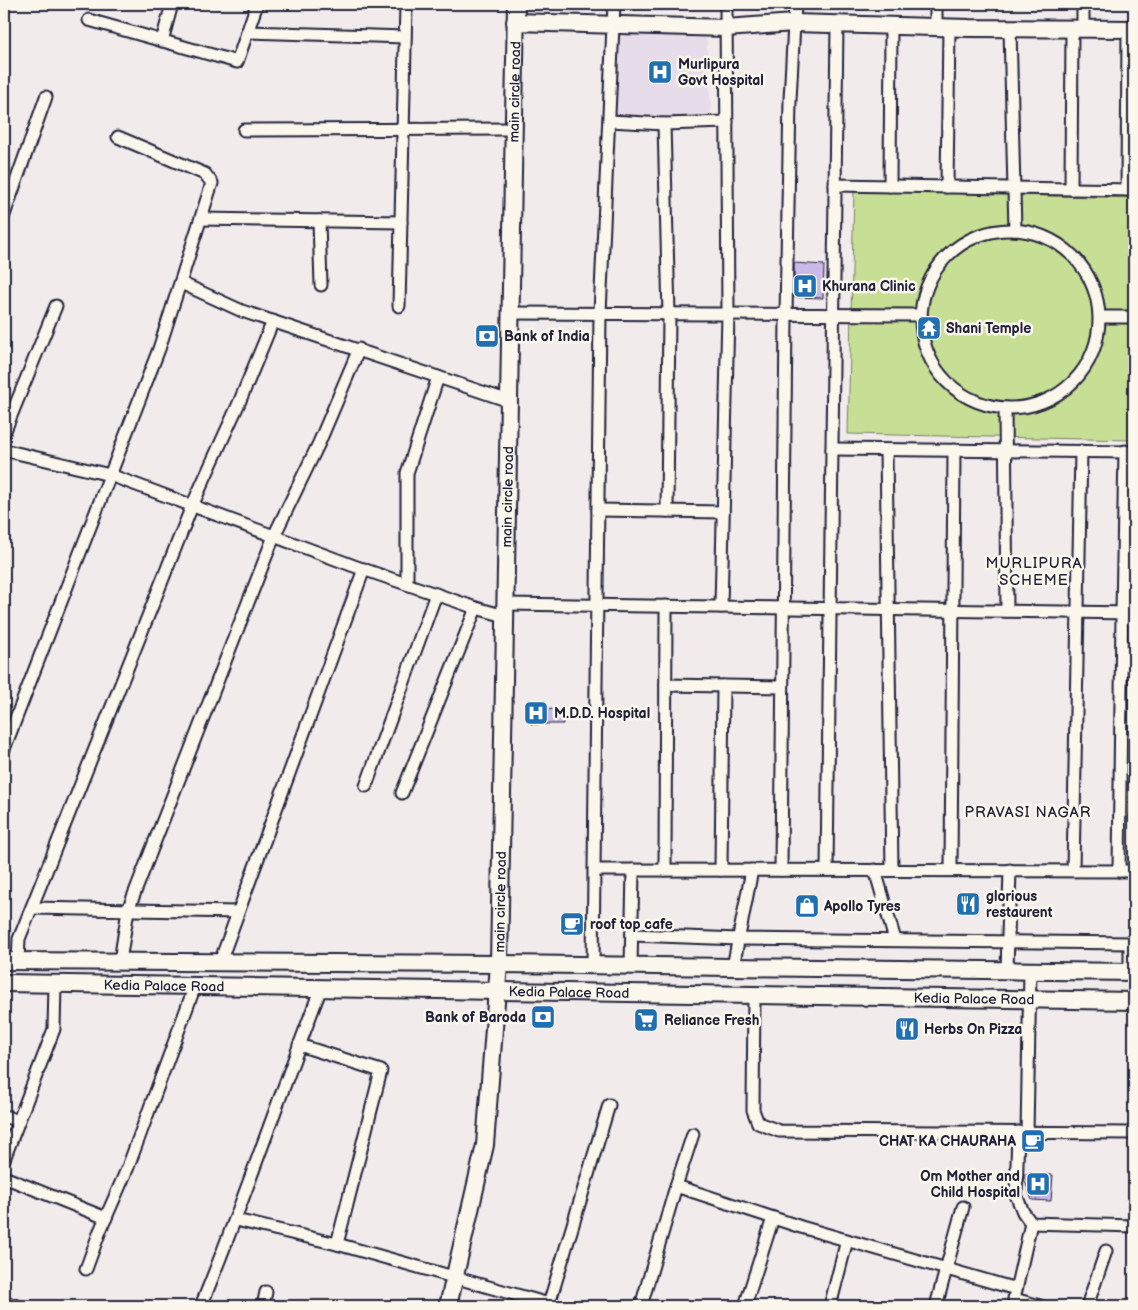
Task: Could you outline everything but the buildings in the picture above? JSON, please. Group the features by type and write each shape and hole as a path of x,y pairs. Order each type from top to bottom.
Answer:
{"street":[{"path":"162,41 172,4"},
{"path":"89,20 237,62 258,4"},
{"path":"399,306 406,4"},
{"name":"main circle road","path":"448,1306 456,1278 485,1145 498,964 516,4"},
{"path":"594,965 600,313 614,4"},
{"path":"721,607 728,314 726,4"},
{"path":"781,870 786,315 790,100 795,4"},
{"path":"936,4 943,27 947,187"},
{"path":"1071,189 1078,28 1083,4"},
{"path":"515,22 726,28 794,23 1131,29 1131,190 835,185"},
{"path":"827,870 837,24"},
{"path":"890,186 891,26"},
{"path":"1010,28 1015,230"},
{"path":"247,32 405,37"},
{"path":"4,215 46,97"},
{"path":"610,122 664,124 727,122"},
{"path":"664,124 669,314 667,511"},
{"path":"244,130 513,129"},
{"path":"4,748 159,349 212,183 205,174 118,137"},
{"path":"201,219 401,222"},
{"path":"319,221 321,284"},
{"path":"1015,230 1055,242 1072,255 1086,272 1095,290 1100,317 1097,341 1088,364 1072,383 1053,398 1037,404 1005,408 982,404 961,394 944,379 930,360 922,338 920,316 924,296 931,277 943,260 958,247 975,237 1015,230"},
{"path":"180,283 242,310 509,401"},
{"path":"4,433 56,306"},
{"path":"510,313 920,316"},
{"path":"1100,317 1134,317"},
{"path":"11,961 192,506 239,403 273,321"},
{"path":"120,961 128,910 274,536 319,443 359,349"},
{"path":"407,584 407,474 438,377"},
{"path":"1005,408 1007,611"},
{"path":"832,449 1130,452 1122,613 1120,871"},
{"path":"4,450 110,475 364,569 476,608 505,610 597,605 1134,613"},
{"path":"886,450 892,870"},
{"path":"951,870 954,450"},
{"path":"1073,870 1080,451"},
{"path":"598,510 723,512"},
{"path":"220,962 364,569"},
{"path":"366,786 436,594"},
{"path":"665,870 666,606"},
{"path":"402,793 476,608"},
{"path":"666,686 782,688"},
{"path":"721,870 723,686"},
{"path":"594,870 1134,871"},
{"path":"631,966 633,870"},
{"path":"733,967 752,870"},
{"path":"875,870 896,940"},
{"path":"1007,970 1010,870"},
{"path":"32,908 238,912"},
{"path":"632,935 739,939 1132,943 1132,972"},
{"name":"Kedia Palace Road","path":"11,961 498,964 1132,972"},
{"path":"1014,1298 1031,1223 1023,1212 1016,1195 1023,1132 1030,970"},
{"name":"Kedia Palace Road","path":"4,983 1134,1001"},
{"path":"4,1159 54,1029 55,984"},
{"path":"86,1269 128,1167 195,986"},
{"path":"201,1306 236,1220 321,988"},
{"path":"754,995 753,1110 758,1123 780,1131 1134,1133"},
{"path":"299,1045 381,1071 337,1244"},
{"path":"236,1220 337,1244 552,1305 609,1105"},
{"path":"4,1116 18,1121"},
{"path":"641,1306 693,1134"},
{"path":"4,1177 106,1218"},
{"path":"676,1186 773,1218 946,1269 1014,1298 1040,1306"},
{"path":"936,1306 963,1207"},
{"path":"745,1306 773,1218"},
{"path":"1031,1223 1134,1226"},
{"path":"830,1306 847,1240"},
{"path":"1087,1306 1106,1251"},
{"path":"263,1306 266,1292"},
{"path":"4,1302 16,1306"}],"shaded area":[{"name":"Murlipura Govt Hospital","path":"613,26 706,31 711,114 612,119"}],"green space":[{"path":"854,191 1134,198 1134,440 848,434"}],"place":[{"name":"Murlipura Govt Hospital","path":"660,72"},
{"name":"Khurana Clinic","path":"805,286"},
{"name":"Shani Temple","path":"929,328"},
{"name":"Bank of India","path":"487,336"},
{"name":"M.D.D. Hospital","path":"536,713"},
{"name":"glorious restaurent","path":"968,904"},
{"name":"Apollo Tyres","path":"807,906"},
{"name":"roof top cafe","path":"572,924"},
{"name":"Bank of Baroda","path":"543,1017"},
{"name":"Reliance Fresh","path":"646,1020"},
{"name":"Herbs On Pizza","path":"907,1029"},
{"name":"CHAT KA CHAURAHA","path":"1033,1141"},
{"name":"Om Mother and Child Hospital","path":"1038,1184"}],"district":[{"name":"MURLIPURA SCHEME","path":"1034,572"},
{"name":"PRAVASI NAGAR","path":"1028,812"}]}
